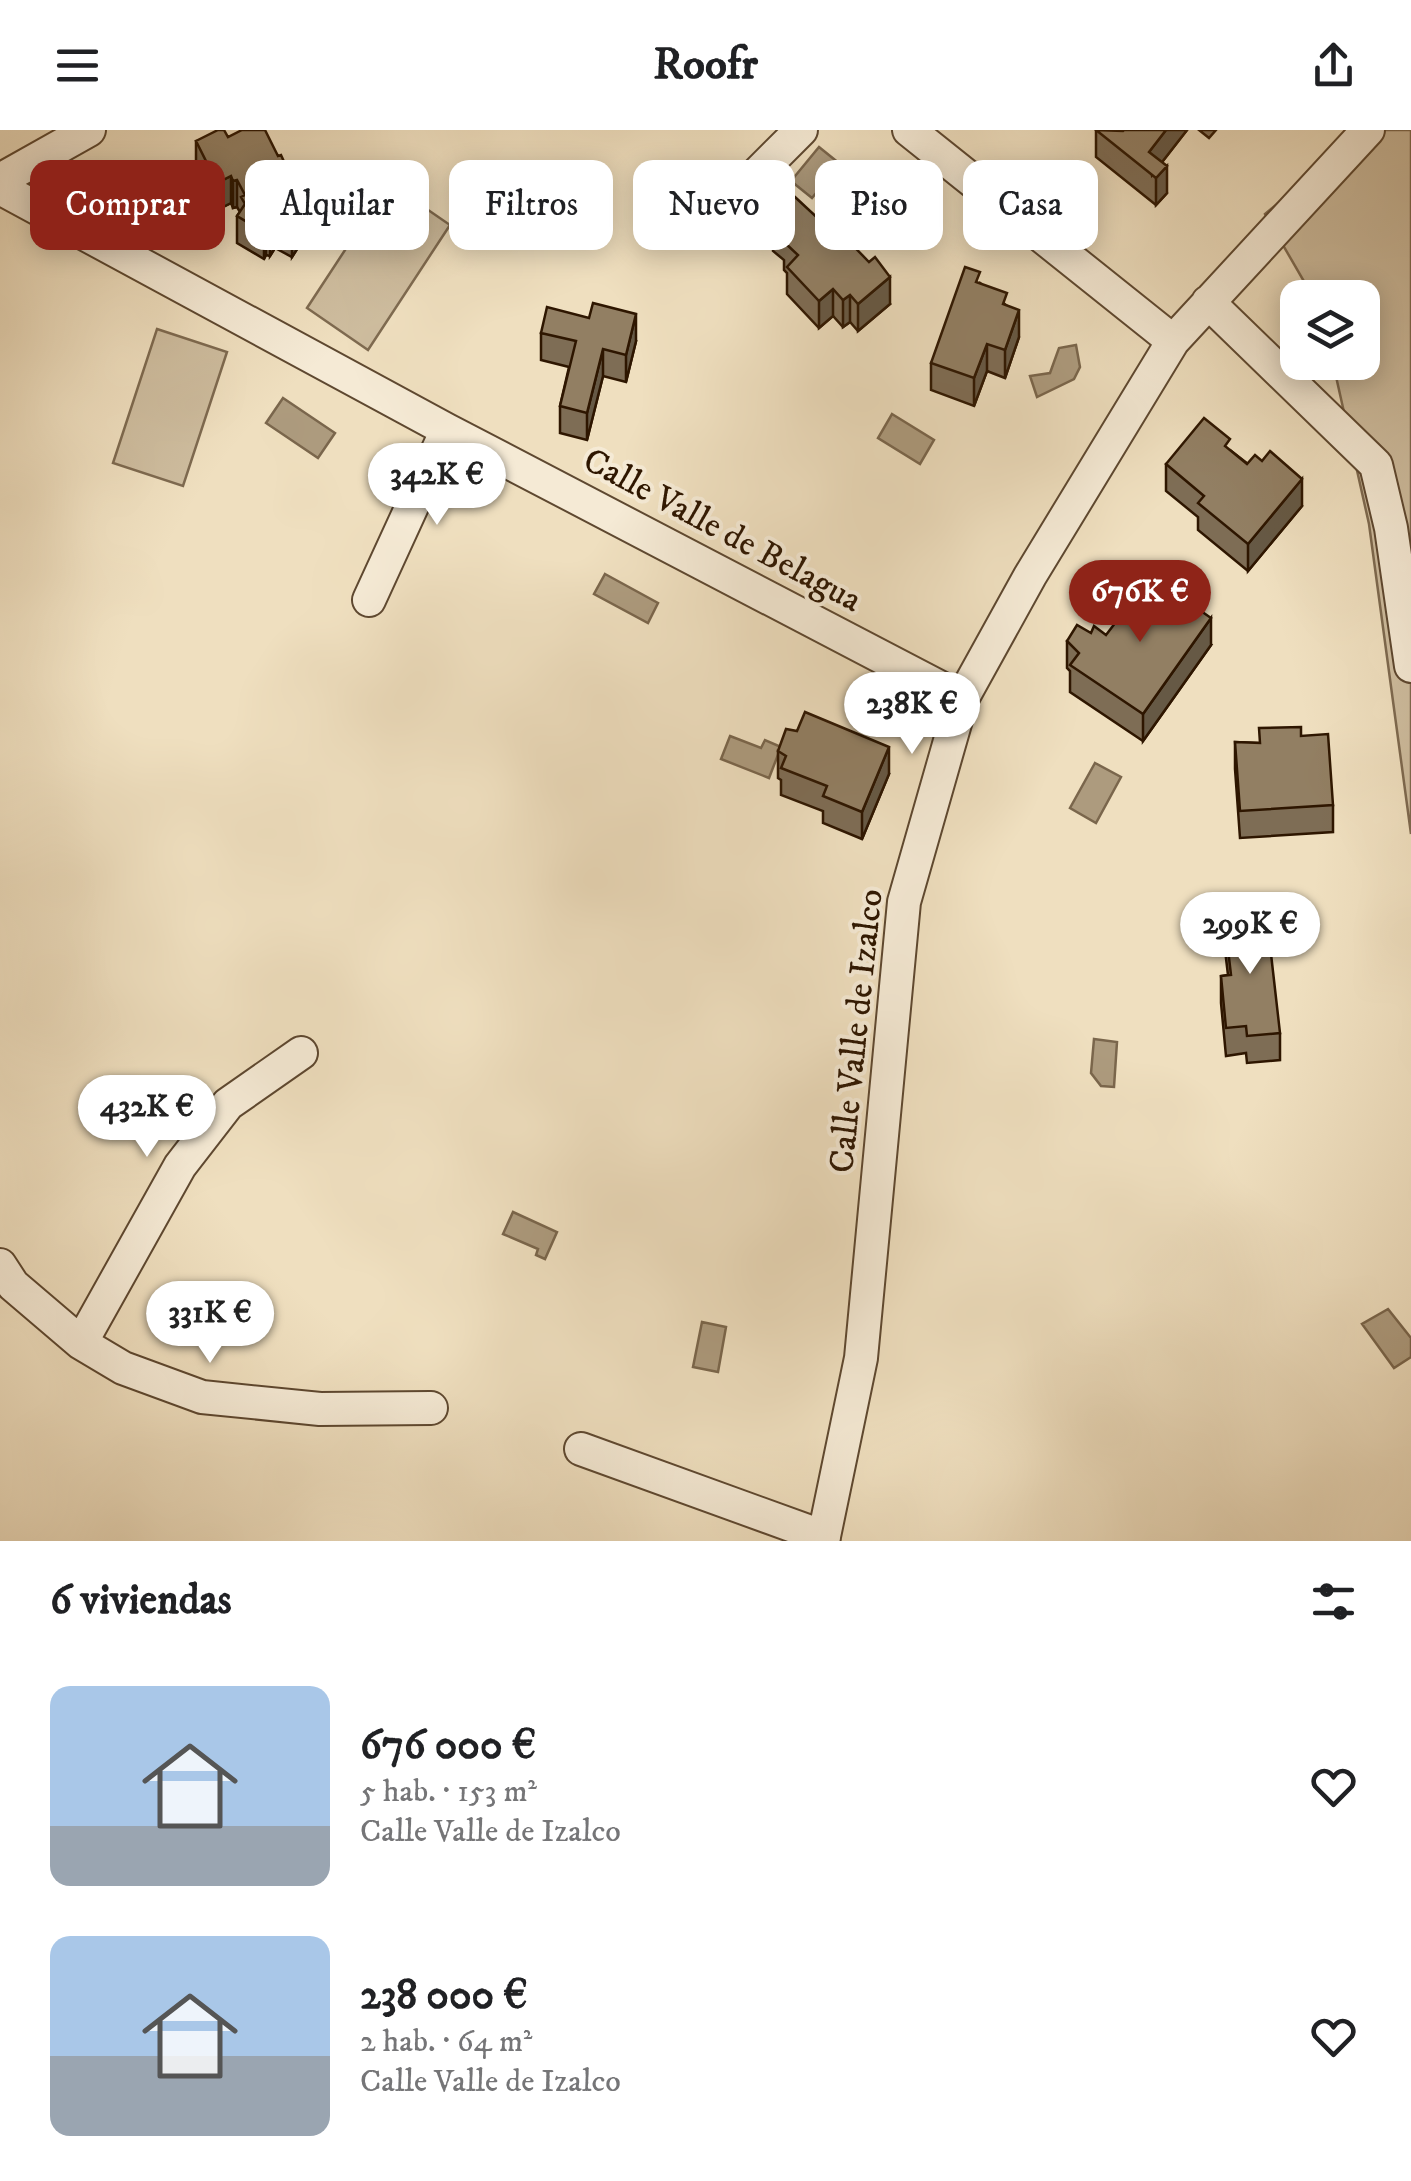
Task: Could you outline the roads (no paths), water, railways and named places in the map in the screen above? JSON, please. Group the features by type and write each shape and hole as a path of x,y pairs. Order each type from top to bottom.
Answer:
{"street":[{"path":"0,180 89,130"},
{"path":"771,160 801,130"},
{"path":"909,130 1174,341"},
{"name":"Calle Valle de Izalco","path":"581,1449 824,1539 861,1358 904,902 962,698 1030,576 1174,341 1368,130"},
{"name":"Calle Valle de Belagua","path":"0,188 447,430 962,698"},
{"path":"1208,302 1376,464 1391,528 1411,666"},
{"path":"369,600 447,430"},
{"path":"81,1343 180,1166 228,1104 301,1053"},
{"path":"0,1265 13,1285 81,1343 123,1368 202,1396 320,1409 432,1408"}]}
